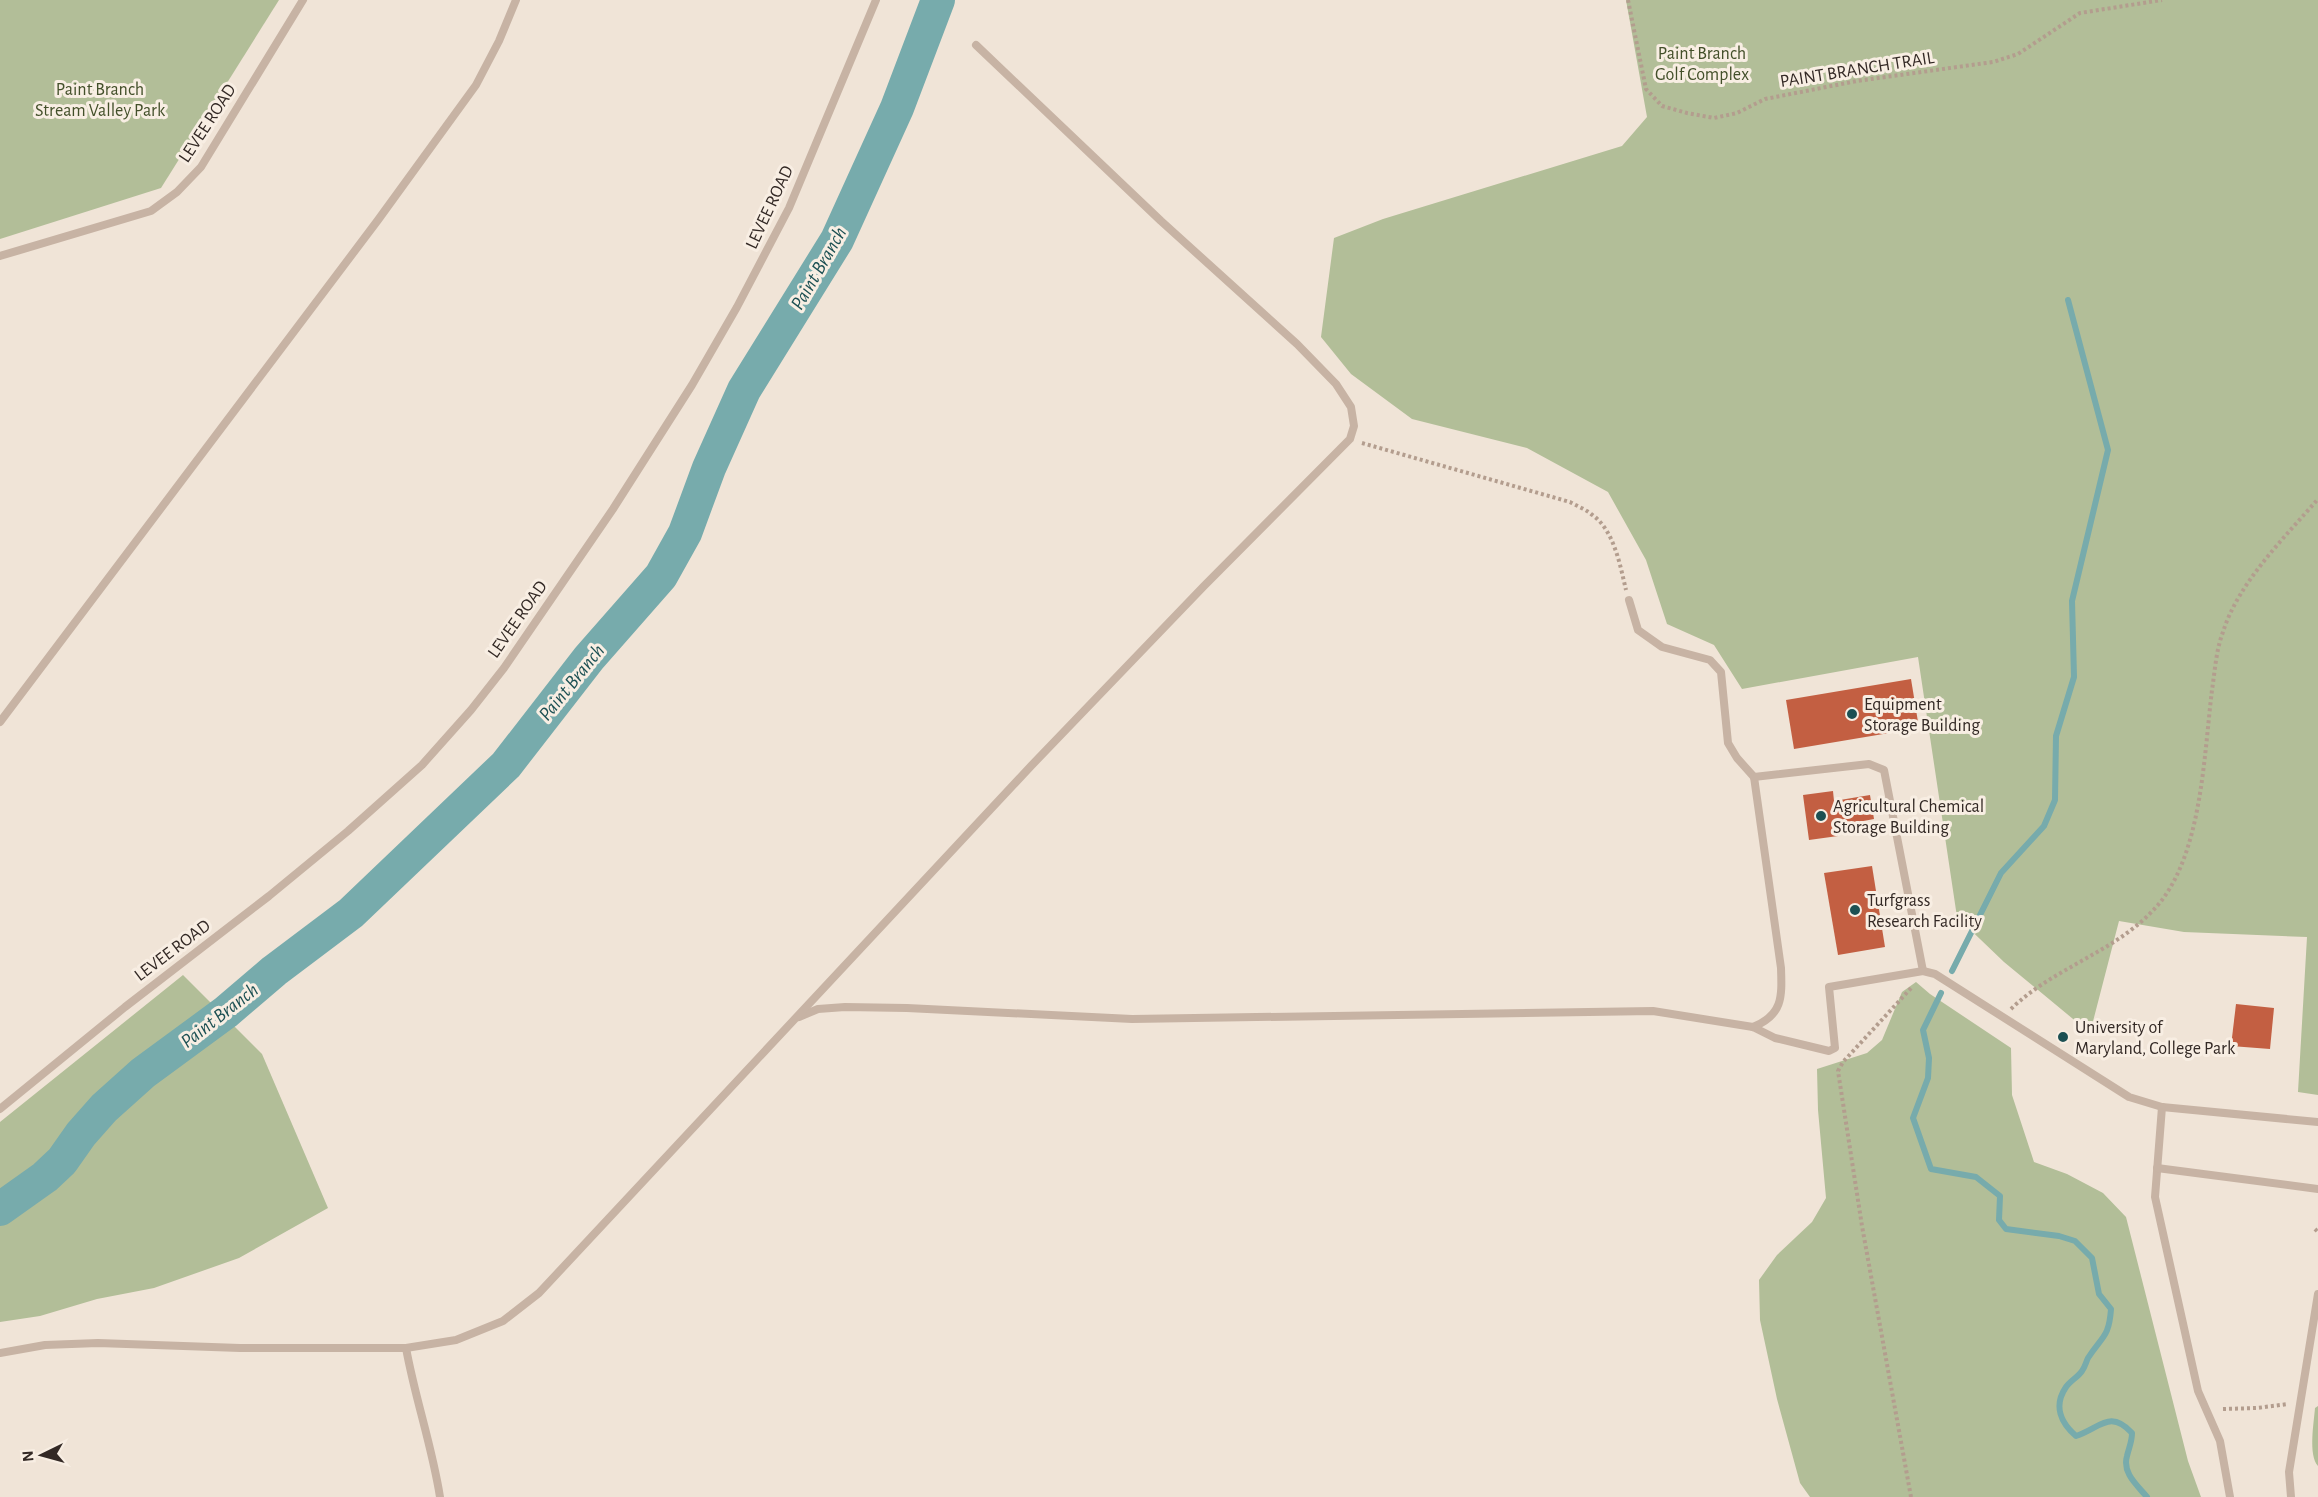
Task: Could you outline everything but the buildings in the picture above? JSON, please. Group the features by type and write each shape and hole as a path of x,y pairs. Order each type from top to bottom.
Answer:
{"lane":[{"name":"LEVEE ROAD","path":"0,256 151,211 177,192 201,167 303,0"},
{"path":"0,722 477,85 516,0"},
{"name":"LEVEE ROAD","path":"0,1109 348,831 422,765 471,710 510,659 613,509 692,385 737,307 789,208 876,0"},
{"path":"0,1353 45,1345 98,1343 240,1348 406,1347 456,1340 503,1321 540,1293 1031,765 1204,586 1350,440 1354,426 1351,407 1336,384 1297,344 1152,213 976,45"},
{"path":"1629,600 1638,630 1662,647 1710,660 1720,672 1728,742 1737,758 1754,777 1781,968 1782,995 1775,1012 1764,1022 1753,1027"},
{"path":"1754,777 1869,764 1884,770 1923,971"},
{"path":"796,1018 818,1009 846,1007 1132,1019 1653,1011 1753,1027 1775,1038 1829,1051 1835,1048 1829,987 1923,971 1935,974 2128,1097 2162,1107 2318,1122"},
{"path":"2162,1107 2155,1197 2198,1391 2220,1441 2230,1497"},
{"path":"2157,1168 2318,1189"},
{"path":"2290,1497 2289,1472 2318,1294"},
{"path":"406,1347 412,1382 435,1464 440,1497"}],"path":[{"name":"PAINT BRANCH TRAIL","path":"1628,0 1646,89 1662,106 1714,117 1737,113 1765,99 1857,81 1993,62 2018,54 2080,13 2162,0"},
{"path":"1350,440 1570,502 1593,515 1608,535 1617,557 1629,600"},
{"path":"2002,1017 2020,1000 2116,942 2138,926 2162,900 2178,874 2191,842 2215,666 2223,631 2241,595 2267,559 2318,499"},
{"path":"1911,1497 1862,1226 1838,1071 1843,1062 1920,978 1923,971"},
{"path":"2223,1409 2268,1407 2301,1401"}],"green space":[{"name":"Paint Branch Stream Valley Park","path":"0,0 279,0 161,188 0,239"},
{"name":"University of Maryland, College Park","path":"1626,0 2318,0 2318,1095 2298,1092 2307,937 2184,932 2119,921 2090,1033 2004,962 1957,917 1918,657 1742,689 1714,645 1667,624 1646,560 1608,492 1527,448 1412,419 1351,374 1321,337 1334,238 1383,219 1622,146 1647,117"},
{"path":"183,975 262,1054 328,1208 239,1258 154,1288 97,1299 40,1316 0,1322 0,1122"},
{"path":"1916,982 1930,994 2011,1048 2012,1095 2034,1162 2067,1174 2103,1193 2126,1217 2188,1461 2201,1497 1810,1497 1800,1483 1777,1399 1760,1320 1759,1280 1777,1255 1812,1222 1826,1198 1818,1110 1817,1069 1867,1053 1882,1040 1902,992"},
{"path":"2318,1406 2318,1466 2313,1454 2312,1438 2315,1408"}],"waterway":[{"name":"Paint Branch","path":"0,1209 45,1177 62,1161 81,1134 104,1108 143,1073 226,1012 274,971 351,913 506,765 589,658 661,576 685,533 709,468 744,390 837,240 897,108 938,0"},
{"path":"1952,971 2001,873 2044,826 2055,800 2056,736 2074,677 2072,601 2108,450 2068,300"},
{"path":"1941,993 1923,1030 1929,1058 1928,1078 1913,1118 1931,1169 1976,1177 2000,1196 1999,1220 2006,1229 2059,1236 2075,1241 2092,1258 2099,1294 2111,1309 2109,1326 2083,1369 2062,1394 2060,1414 2066,1426 2076,1436 2111,1421 2117,1422 2132,1433 2126,1462 2128,1473 2147,1497"}],"place":[{"name":"Equipment Storage Building","path":"1852,714"},
{"name":"Agricultural Chemical Storage Building","path":"1821,816"},
{"name":"Turfgrass Research Facility","path":"1855,910"},
{"name":"University of Maryland, College Park","path":"2063,1037"}],"park label":[{"name":"Paint Branch Golf Complex","path":"1702,63"}]}
